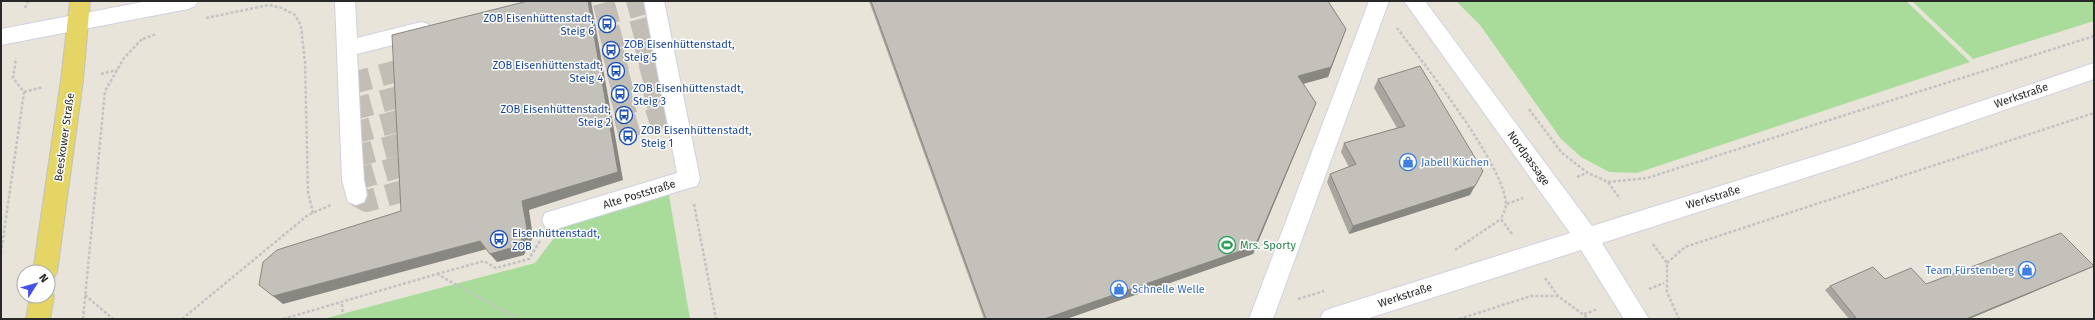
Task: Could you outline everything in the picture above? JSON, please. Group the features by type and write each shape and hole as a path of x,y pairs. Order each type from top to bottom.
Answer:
{"main road":[{"name":"Beeskower Straße","path":"46,264 79,23 80,1"},
{"path":"38,319 41,304"}],"street":[{"path":"11,35 188,1"},
{"path":"345,1 352,158 356,195"},
{"name":"Alte Poststraße","path":"552,220 689,179 654,1"},
{"name":"Nordpassage","path":"1414,1 1586,237 1637,319"},
{"path":"1262,314 1378,3"},
{"path":"347,49 440,25"},
{"name":"Werkstraße","path":"1332,319 1636,221 1851,154 2094,71"}],"path":[{"path":"1,253 24,92 13,78 11,35 28,1"},
{"path":"1378,3 1454,107 1498,174 1507,204 1501,219 1458,249 1450,251"},
{"path":"203,18 269,4 282,8 295,15 301,26 305,63 308,192 313,213"},
{"path":"143,39 148,9"},
{"path":"82,319 104,91 124,58 143,39 162,32"},
{"path":"1608,182 1646,178 2094,36"},
{"path":"1528,108 1562,153 1588,173 1608,182 1667,263"},
{"path":"1679,319 1670,305 1664,283 1667,263 1685,247 2094,112"},
{"path":"182,319 308,215 356,195"},
{"path":"694,208 716,319"},
{"path":"1501,219 1558,296 1589,319"},
{"path":"283,319 484,261 496,268 529,259 552,220"},
{"path":"437,274 518,319"},
{"path":"1262,314 1331,289"},
{"path":"85,295 113,319"},
{"path":"1458,319 1531,296 1558,296"},
{"path":"342,303 343,319"}],"green space":[{"path":"1456,1 1906,1 1970,62 1637,173 1609,172 1581,157 1561,139 1480,25"},
{"path":"1912,1 2094,1 2094,21 1973,59"},
{"path":"669,195 690,319 323,319 535,263 563,226"}],"building":[{"path":"528,1 588,1 618,172 522,201 527,229 518,246 490,254 480,241 273,296 259,285 263,262 277,250 401,211 392,35"},
{"path":"871,1 1328,1 1346,29 1331,67 1298,76 1316,103 1255,246 1044,319 986,319"},
{"name":"Jabell Küchen","path":"1420,66 1483,171 1475,186 1353,226 1330,174 1356,164 1344,143 1405,126 1378,79"},
{"name":"Team Fürstenberg","path":"2061,233 2094,266 1966,319 1857,319 1830,286 1873,267 1885,279 1911,268 1926,284"}],"tunnel":[{"path":"564,25 653,1"},
{"path":"569,50 659,25"},
{"path":"573,73 663,48"},
{"path":"349,84 423,64"},
{"path":"578,94 668,69"},
{"path":"350,110 424,90"},
{"path":"581,116 672,91"},
{"path":"585,139 676,113"},
{"path":"350,134 424,114"},
{"path":"352,157 426,137"},
{"path":"353,180 427,159"},
{"path":"356,195 367,201 428,184"}],"place":[{"name":"ZOB Eisenhüttenstadt, Steig 6","path":"607,24"},
{"name":"ZOB Eisenhüttenstadt, Steig 5","path":"611,50"},
{"name":"ZOB Eisenhüttenstadt, Steig 4","path":"616,71"},
{"name":"ZOB Eisenhüttenstadt, Steig 3","path":"620,94"},
{"name":"ZOB Eisenhüttenstadt, Steig 2","path":"624,115"},
{"name":"ZOB Eisenhüttenstadt, Steig 1","path":"628,136"},
{"name":"Jabell Küchen","path":"1408,162"},
{"name":"Eisenhüttenstadt, ZOB","path":"499,239"},
{"name":"Mrs. Sporty","path":"1227,245"},
{"name":"Team Fürstenberg","path":"2027,270"},
{"name":"Schnelle Welle","path":"1119,289"}]}
